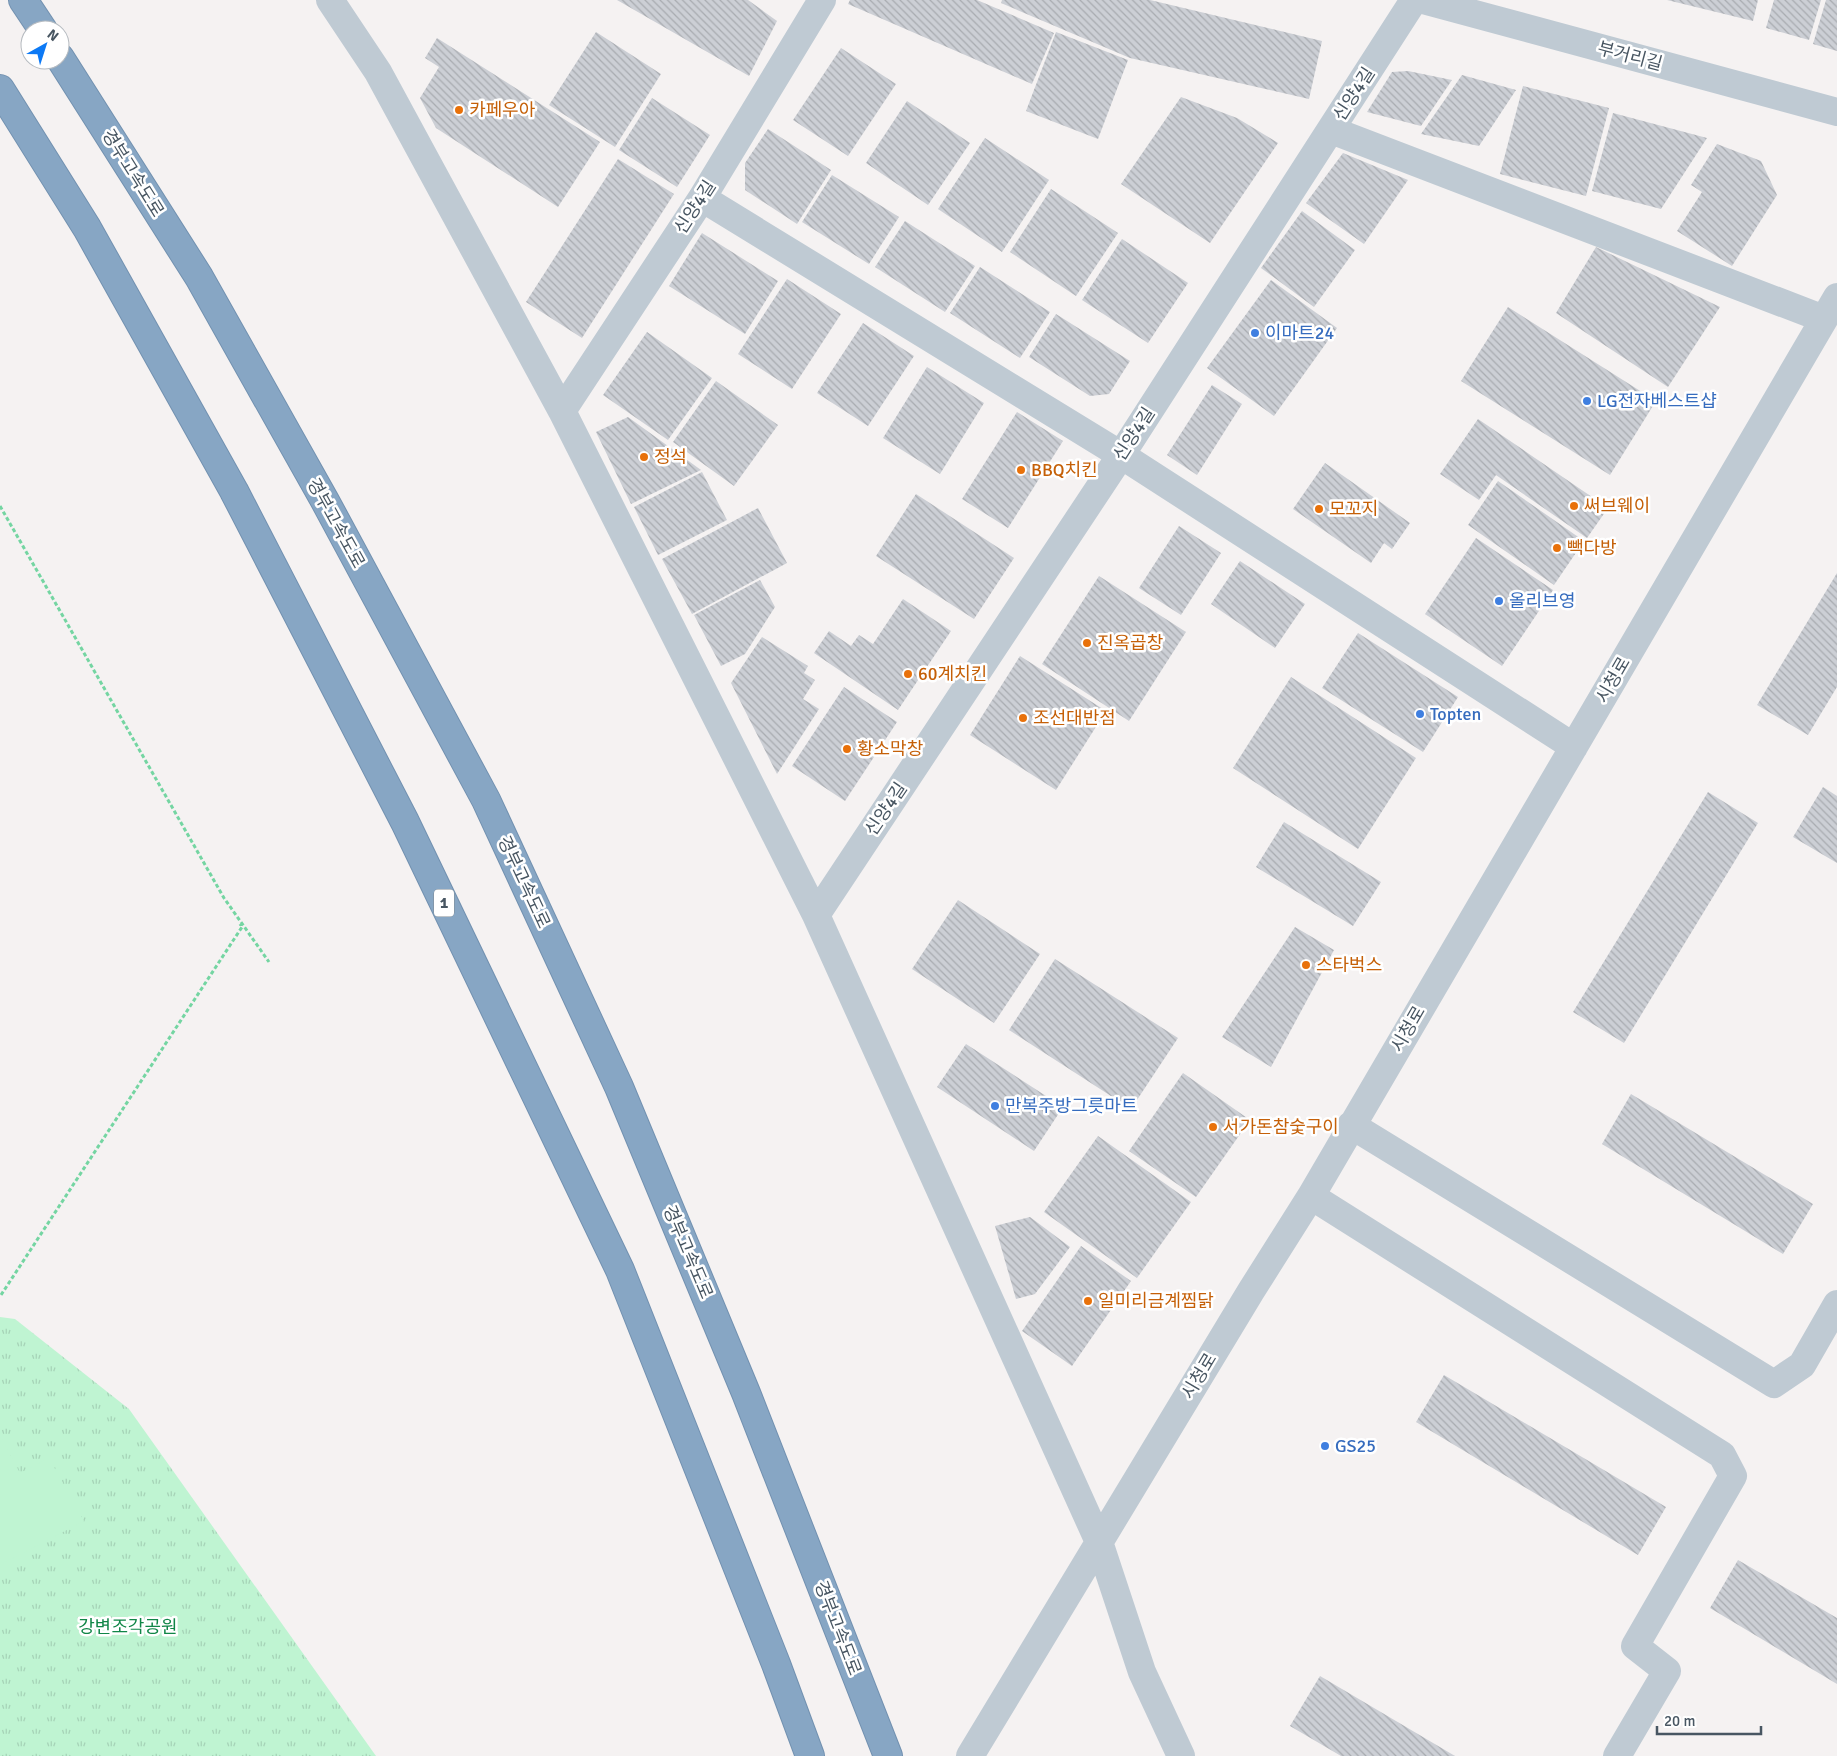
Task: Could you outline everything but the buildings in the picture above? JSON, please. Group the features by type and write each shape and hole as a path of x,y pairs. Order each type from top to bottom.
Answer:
{"highway":[{"path":"23,0 36,20"},
{"name":"경부고속도로","path":"68,70 199,277 324,501 486,800 619,1087 746,1392 888,1756"},
{"name":"1","path":"0,89 87,228 234,491 410,831 620,1270 810,1756"}],"street":[{"path":"330,0 378,72 562,411 816,915 1099,1542 1142,1672 1181,1756"},
{"name":"신양4길","path":"562,411 702,198 822,0"},
{"name":"신양4길","path":"816,915 1121,455 1414,0"},
{"name":"부거리길","path":"1423,0 1837,112"},
{"path":"1331,130 1830,308"},
{"path":"702,198 1121,455 1574,748"},
{"name":"시청로","path":"970,1756 1251,1291 1311,1196 1830,308"},
{"path":"1351,1125 1774,1384 1802,1365 1837,1304"},
{"path":"1311,1196 1722,1455 1733,1476 1635,1646 1667,1671 1617,1756"}],"path":[{"path":"0,506 242,927 2,1295"},
{"path":"224,898 269,962"}],"green space":[{"name":"강변조각공원","path":"0,1317 15,1319 129,1409 376,1756 0,1756"},
{"path":"0,1435 20,1473 49,1458 84,1521 0,1565"}],"place":[{"name":"카페우아","path":"459,110"},
{"name":"이마트24","path":"1255,333"},
{"name":"LG전자베스트샵","path":"1587,401"},
{"name":"정석","path":"644,457"},
{"name":"BBQ치킨","path":"1021,470"},
{"name":"써브웨이","path":"1574,506"},
{"name":"모꼬지","path":"1319,509"},
{"name":"빽다방","path":"1557,548"},
{"name":"올리브영","path":"1499,601"},
{"name":"진옥곱창","path":"1087,643"},
{"name":"60계치킨","path":"908,674"},
{"name":"Topten","path":"1420,714"},
{"name":"조선대반점","path":"1023,718"},
{"name":"황소막창","path":"847,749"},
{"name":"스타벅스","path":"1306,965"},
{"name":"만복주방그릇마트","path":"995,1106"},
{"name":"서가돈참숯구이","path":"1213,1127"},
{"name":"일미리금계찜닭","path":"1088,1301"},
{"name":"GS25","path":"1325,1446"}]}
